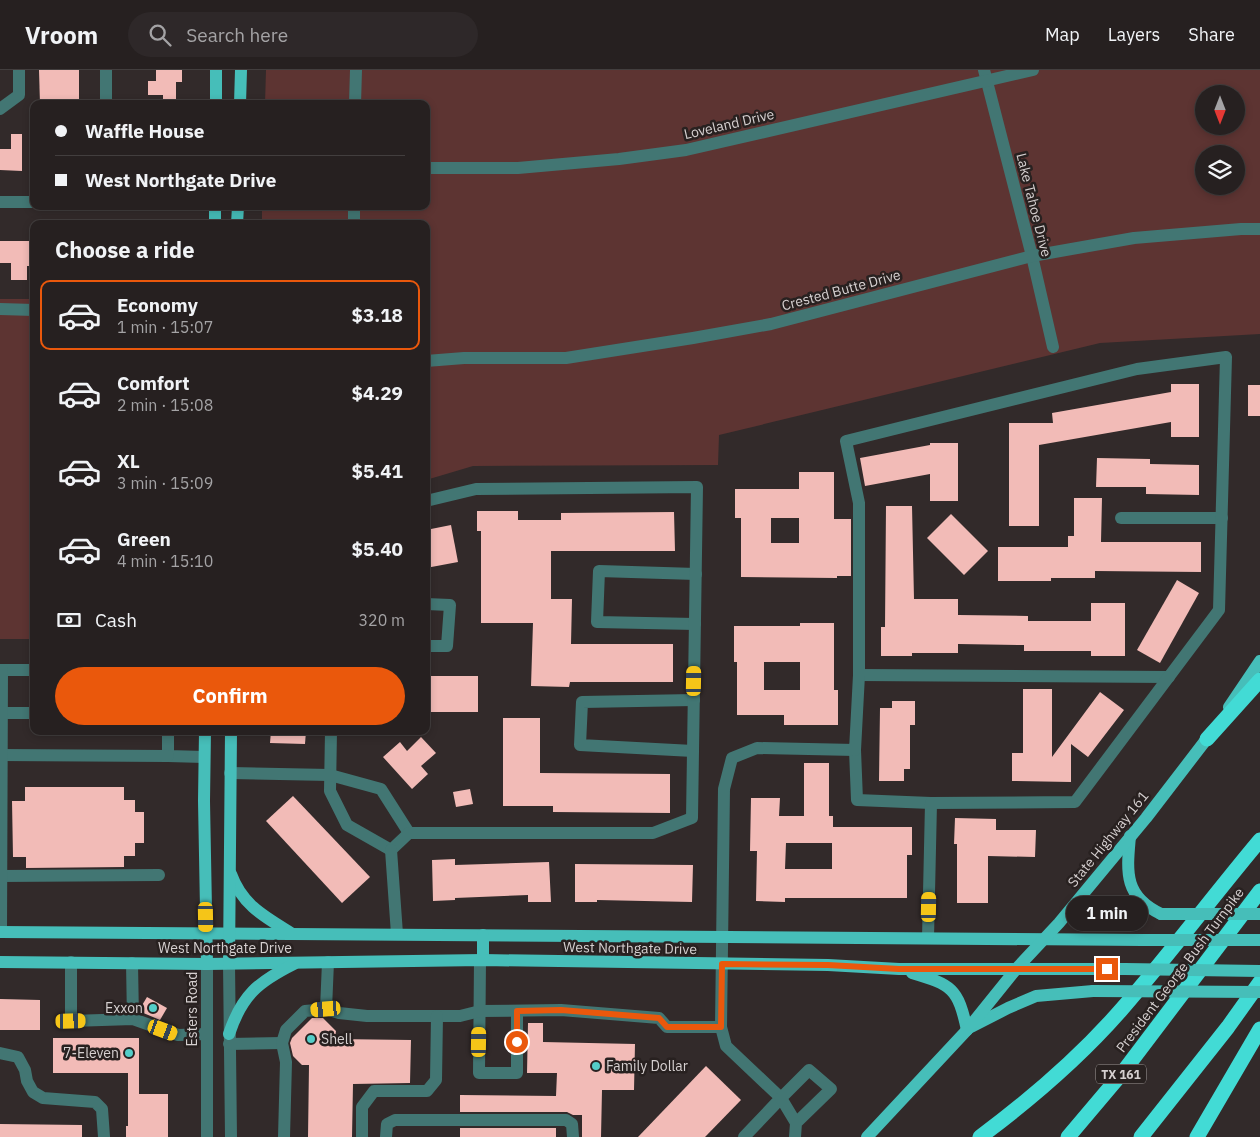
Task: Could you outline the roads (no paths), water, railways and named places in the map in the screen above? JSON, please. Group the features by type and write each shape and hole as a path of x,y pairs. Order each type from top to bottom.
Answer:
{"highway":[{"path":"1207,739 1260,680"},
{"path":"980,1137 1024,1104 1063,1069 1120,1011 1260,840"},
{"name":"President George Bush Turnpike","path":"1068,1137 1123,1072 1260,891"},
{"path":"1141,1137 1228,1027 1260,982"},
{"path":"1197,1137 1260,1029"}],"main road":[{"path":"216,70 216,100"},
{"path":"240,100 241,70"},
{"name":"State Highway 161","path":"866,1137 967,1030 1017,968 1045,939 1207,739 1260,661"},
{"name":"Esters Road","path":"205,735 207,964"},
{"path":"229,963 231,735"},
{"path":"1130,836 1127,870 1135,894 1148,908 1161,914 1260,914"},
{"path":"230,870 234,883 255,911 292,933"},
{"name":"West Northgate Drive","path":"1,932 1260,940"},
{"path":"481,960 483,935"},
{"name":"West Northgate Drive","path":"0,962 207,964 481,960 828,965 899,969 1260,970"},
{"path":"229,1039 235,1016 245,999 272,976 297,963"},
{"path":"899,969 940,981 956,994 963,1011 967,1030 1008,1008 1036,996 1093,991 1260,992"}],"street":[{"path":"0,109 19,95 19,70"},
{"path":"106,70 106,100"},
{"path":"355,100 356,70"},
{"name":"Loveland Drive","path":"430,168 518,168 619,159 686,150 985,75 1033,70"},
{"name":"Lake Tahoe Drive","path":"985,75 1032,256 1053,347"},
{"path":"0,202 30,202"},
{"name":"Crested Butte Drive","path":"430,361 464,358 566,358 693,338 771,324 1032,256 1134,238 1260,229"},
{"path":"0,309 30,310"},
{"path":"1226,357 1222,518 1219,610 1075,802 931,803 857,800 855,750 859,675 859,503 846,441 1138,369 1226,357"},
{"path":"391,850 409,833 653,833 692,818 697,488 476,489 430,500"},
{"path":"1121,518 1222,518"},
{"path":"695,624 597,622 599,571 696,574"},
{"path":"430,604 450,604 447,646 430,646"},
{"path":"1,932 1,670 30,670"},
{"path":"859,675 1169,677"},
{"path":"693,752 580,745 582,702 694,700"},
{"path":"1,713 30,712"},
{"path":"168,735 168,756"},
{"path":"331,735 330,791 347,826 391,850"},
{"path":"796,1123 782,1098 726,1046 721,1027 724,789 732,758 757,748 855,750"},
{"path":"1,755 204,757"},
{"path":"230,773 330,775 381,789 409,833"},
{"path":"928,938 931,803"},
{"path":"391,850 397,934"},
{"path":"1,876 159,875"},
{"path":"481,960 479,1073 516,1073 517,1011"},
{"path":"71,962 71,1021 133,1019 178,1035 207,1034"},
{"path":"326,1009 328,962"},
{"path":"132,963 133,1019"},
{"path":"229,963 231,1137"},
{"name":"Esters Road","path":"207,964 207,1137"},
{"path":"284,1137 286,1062 282,1043 286,1030 305,1011 326,1009 339,1013 367,1016 460,1016 480,1011 561,1010 659,1018 667,1027 721,1027"},
{"path":"362,1137 362,1107 374,1091 427,1091 436,1080 437,1016"},
{"path":"229,1039 282,1043"},
{"path":"0,1053 18,1057 33,1092 43,1098 95,1102 102,1109 104,1137"},
{"path":"744,1137 809,1070 831,1088 796,1123 794,1137"},
{"path":"386,1137 387,1124 395,1120 566,1120 572,1124 573,1137"}],"place":[{"name":"Exxon","path":"153,1008"},
{"name":"Shell","path":"311,1039"},
{"name":"7-Eleven","path":"129,1053"},
{"name":"Family Dollar","path":"596,1066"}]}
